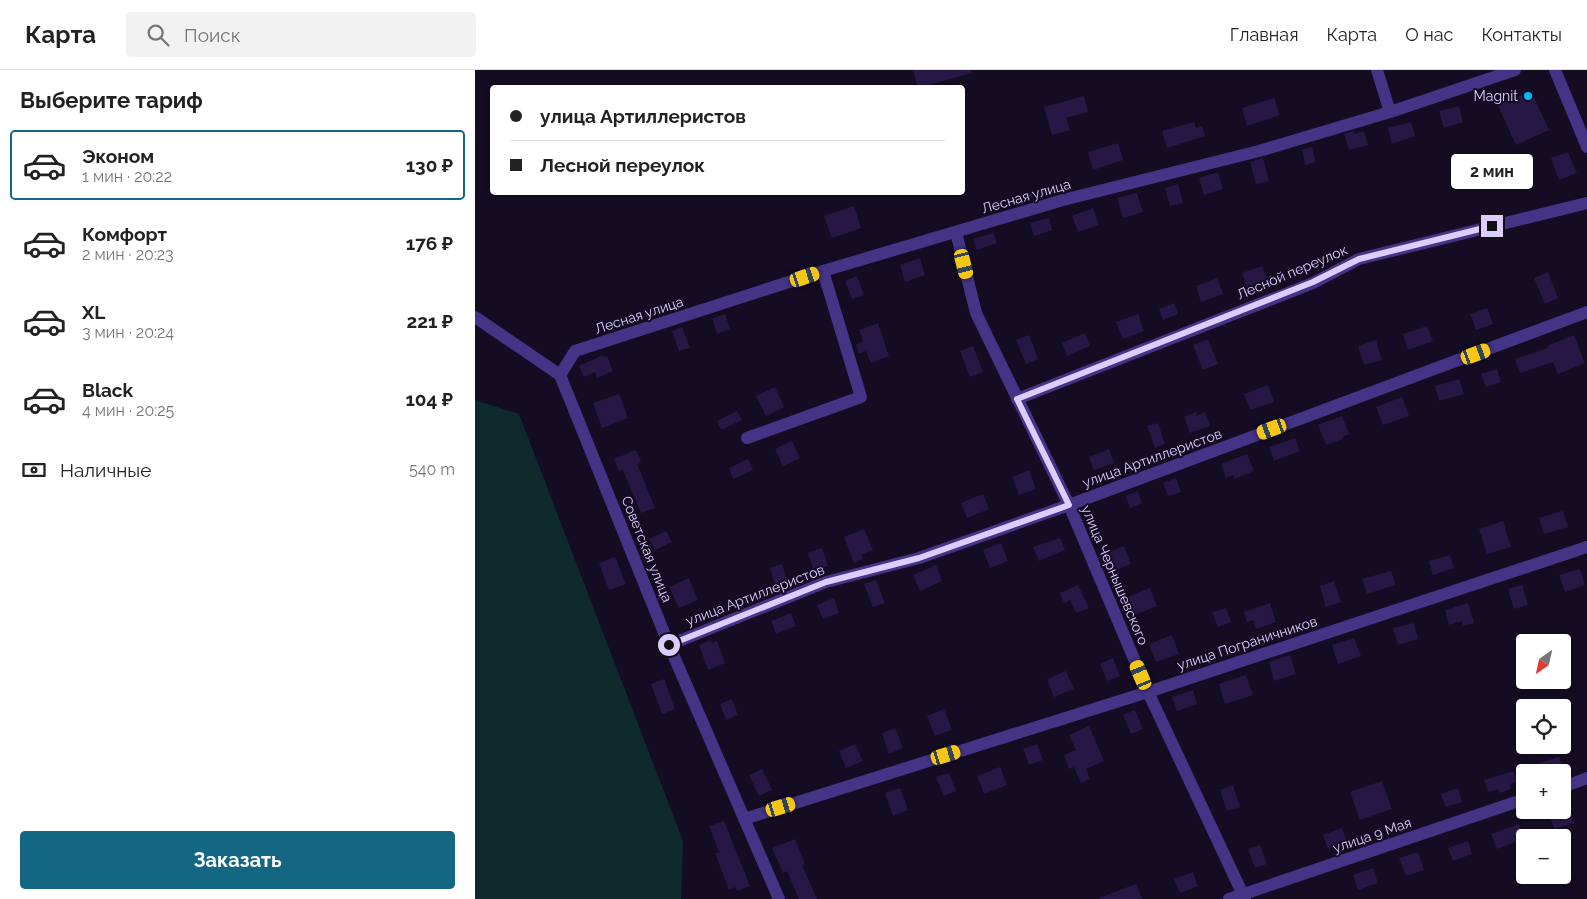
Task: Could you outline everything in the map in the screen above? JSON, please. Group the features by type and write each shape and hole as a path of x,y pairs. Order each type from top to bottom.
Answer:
{"street":[{"path":"1377,70 1389,112"},
{"name":"Лесная улица","path":"560,375 575,351 823,271 1063,200 1259,151 1389,112 1515,70"},
{"path":"1555,70 1587,147"},
{"name":"Лесной переулок","path":"1017,399 1313,282 1359,259 1587,203"},
{"name":"улица Чернышевского","path":"956,232 977,312 1069,505 1148,692 1244,897"},
{"path":"747,438 861,397 823,271"},
{"name":"улица Артиллеристов","path":"669,645 826,582 919,558 1069,505 1587,312"},
{"path":"475,317 560,375"},
{"name":"Советская улица","path":"560,375 669,645 779,899"},
{"name":"улица Пограничников","path":"744,819 1148,692 1587,546"},
{"path":"1571,784 1587,778"},
{"name":"улица 9 Мая","path":"1229,899 1244,897 1516,802"}],"green space":[{"path":"475,400 519,414 683,841 681,899 475,899"}],"building":[{"path":"913,70 971,70 972,73 929,85 917,85"},
{"path":"1531,91 1549,130 1516,145 1498,106"},
{"path":"1084,96 1088,112 1066,118 1070,130 1052,135 1044,107"},
{"path":"1274,98 1280,115 1247,126 1242,108"},
{"path":"1459,106 1463,122 1444,128 1439,111"},
{"path":"1194,122 1196,128 1202,126 1205,136 1167,148 1162,131"},
{"path":"1411,122 1415,136 1392,144 1388,128"},
{"path":"1354,131 1355,134 1364,131 1368,145 1349,150 1344,134"},
{"path":"1118,143 1123,160 1093,170 1088,152"},
{"path":"1312,147 1316,162 1305,165 1302,149"},
{"path":"1568,152 1577,173 1559,180 1551,158"},
{"path":"1263,158 1269,181 1256,184 1250,162"},
{"path":"1218,172 1223,189 1204,195 1199,178"},
{"path":"1178,184 1183,203 1170,206 1165,188"},
{"path":"1137,193 1143,212 1123,218 1117,198"},
{"path":"854,206 861,228 832,238 824,216"},
{"path":"1093,208 1099,225 1078,232 1072,216"},
{"path":"1049,218 1052,230 1034,236 1030,223"},
{"path":"993,233 997,243 977,250 973,239"},
{"path":"920,258 925,275 905,282 900,265"},
{"path":"1262,266 1268,281 1247,288 1242,273"},
{"path":"1548,272 1558,298 1545,304 1534,278"},
{"path":"857,276 864,295 852,299 845,281"},
{"path":"1217,278 1223,294 1201,302 1196,286"},
{"path":"1174,303 1178,314 1163,320 1159,309"},
{"path":"1487,308 1493,324 1476,330 1470,314"},
{"path":"725,314 730,329 717,334 712,319"},
{"path":"1138,314 1144,331 1123,339 1116,322"},
{"path":"878,323 889,356 871,363 866,351 859,354 856,344 863,341 859,330"},
{"path":"1427,326 1433,341 1408,350 1403,334"},
{"path":"682,327 690,348 679,351 672,331"},
{"path":"1085,333 1090,346 1067,356 1062,343"},
{"path":"1029,335 1038,359 1026,364 1016,340"},
{"path":"1574,335 1585,363 1558,374 1553,362 1520,373 1515,359 1548,348 1547,346"},
{"path":"1208,339 1218,364 1203,370 1193,345"},
{"path":"1376,340 1382,360 1364,365 1358,346"},
{"path":"973,346 983,372 970,377 960,351"},
{"path":"603,355 604,357 607,356 613,371 597,378 595,372 584,377 579,366"},
{"path":"1497,369 1501,382 1486,387 1481,374"},
{"path":"1459,379 1464,394 1439,401 1435,386"},
{"path":"1268,385 1274,402 1250,410 1244,394"},
{"path":"775,387 784,407 766,416 756,396"},
{"path":"619,394 628,418 602,428 593,403"},
{"path":"1402,397 1409,416 1383,425 1376,407"},
{"path":"737,411 742,420 721,430 717,421"},
{"path":"1196,412 1197,416 1205,412 1210,426 1190,433 1184,417"},
{"path":"1342,416 1349,434 1342,437 1343,439 1326,445 1318,425"},
{"path":"1158,423 1165,444 1155,448 1147,426"},
{"path":"1295,438 1300,451 1274,461 1269,447"},
{"path":"792,441 800,458 783,466 775,449"},
{"path":"1109,449 1114,463 1094,470 1089,457"},
{"path":"636,450 641,462 637,464 655,508 641,513 623,470 619,471 614,459"},
{"path":"1247,454 1254,471 1234,479 1233,475 1226,478 1221,464"},
{"path":"748,459 753,470 733,479 729,468"},
{"path":"1029,470 1036,489 1019,495 1012,477"},
{"path":"1176,478 1181,492 1168,496 1163,483"},
{"path":"1138,491 1142,503 1130,508 1126,496"},
{"path":"983,494 989,509 967,518 961,503"},
{"path":"1563,511 1568,527 1544,534 1539,518"},
{"path":"1503,521 1511,547 1487,554 1479,529"},
{"path":"864,529 873,550 861,555 863,559 854,563 844,537"},
{"path":"666,531 672,542 655,550 649,539"},
{"path":"1060,538 1065,550 1039,561 1033,547"},
{"path":"1001,543 1008,561 990,568 983,550"},
{"path":"1124,546 1131,564 1116,570 1109,552"},
{"path":"822,548 828,566 814,571 808,553"},
{"path":"1450,555 1454,568 1433,575 1429,561"},
{"path":"615,557 626,584 609,590 599,563"},
{"path":"782,564 787,580 775,584 770,568"},
{"path":"936,565 942,581 920,591 913,575"},
{"path":"1580,569 1585,585 1565,592 1559,575"},
{"path":"1391,571 1396,585 1367,594 1362,579"},
{"path":"689,578 698,600 679,608 669,587"},
{"path":"876,580 885,603 873,607 864,584"},
{"path":"1334,581 1341,602 1326,607 1320,586"},
{"path":"1078,585 1089,608 1076,613 1070,600 1064,603 1060,593"},
{"path":"1522,585 1528,605 1514,609 1508,589"},
{"path":"1150,588 1157,606 1134,615 1127,597"},
{"path":"834,598 839,613 823,619 817,605"},
{"path":"1270,603 1276,622 1256,629 1253,620 1247,622 1244,612"},
{"path":"1468,603 1474,623 1463,626 1462,621 1449,625 1445,610"},
{"path":"1226,608 1231,622 1218,627 1212,612"},
{"path":"791,613 796,626 776,634 771,621"},
{"path":"1414,623 1418,639 1398,645 1393,628"},
{"path":"1172,635 1179,654 1156,662 1149,644"},
{"path":"1354,638 1361,656 1338,664 1332,645"},
{"path":"711,640 712,643 717,641 725,663 708,670 699,645"},
{"path":"1290,655 1296,674 1274,681 1269,662"},
{"path":"1113,658 1120,676 1107,681 1100,664"},
{"path":"1066,671 1074,689 1054,697 1047,679"},
{"path":"1246,675 1253,695 1225,704 1219,684"},
{"path":"664,679 675,709 662,714 651,684"},
{"path":"1193,690 1197,704 1177,711 1172,697"},
{"path":"732,699 738,715 726,720 720,704"},
{"path":"944,709 952,730 935,736 927,716"},
{"path":"1135,710 1143,729 1131,734 1123,715"},
{"path":"1089,726 1104,761 1086,769 1090,779 1081,783 1074,767 1069,769 1064,755 1076,750 1069,735"},
{"path":"895,728 903,748 889,754 882,733"},
{"path":"855,744 863,761 846,768 839,751"},
{"path":"1037,744 1043,760 1029,765 1023,749"},
{"path":"1559,757 1561,764 1539,764"},
{"path":"1000,767 1007,785 984,794 977,776"},
{"path":"762,769 772,790 759,796 749,775"},
{"path":"1514,771 1516,782 1510,784 1511,789 1500,793 1498,789 1488,792 1484,780"},
{"path":"949,773 956,791 944,796 936,777"},
{"path":"1382,781 1392,809 1360,820 1350,792"},
{"path":"1233,785 1240,807 1227,811 1220,790"},
{"path":"900,788 908,810 893,816 885,793"},
{"path":"1458,788 1462,802 1446,807 1441,794"},
{"path":"1571,813 1574,823 1554,829 1551,819 1571,819"},
{"path":"724,821 750,886 737,891 735,887 729,890 715,853 719,852 709,826"},
{"path":"1519,824 1521,829 1516,829 1516,842 1497,849 1491,834"},
{"path":"1342,828 1347,842 1328,849 1323,835"},
{"path":"795,839 805,864 802,865 817,899 799,899 787,871 783,873 772,848"},
{"path":"1468,841 1472,854 1453,861 1448,848"},
{"path":"1260,845 1267,864 1255,868 1248,849"},
{"path":"1418,852 1424,870 1406,876 1399,858"},
{"path":"1373,868 1378,883 1358,890 1353,875"},
{"path":"1193,872 1198,886 1180,893 1174,879"},
{"path":"1136,884 1142,899 1099,898"}],"place":[{"name":"Magnit","path":"1528,96"}],"route":[{"path":"669,645 826,582 919,558 1069,505 1017,399 1313,282 1359,259 1492,226"}]}
